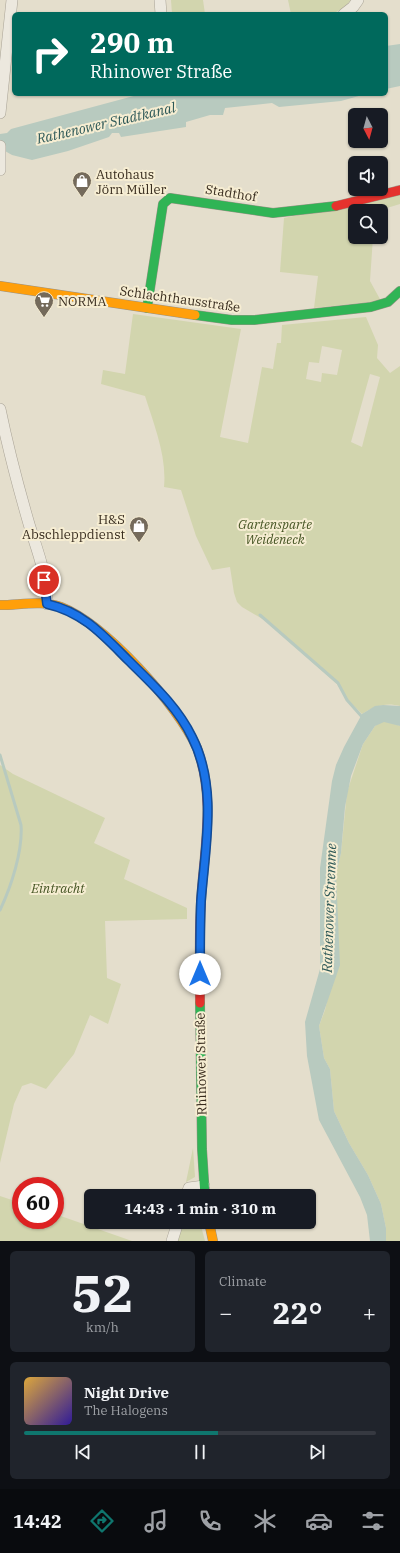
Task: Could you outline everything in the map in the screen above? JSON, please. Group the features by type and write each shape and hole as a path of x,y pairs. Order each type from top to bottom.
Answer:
{"street":[{"path":"0,107 9,71 12,0"},
{"path":"160,0 160,12"},
{"path":"347,12 353,7 358,0"},
{"path":"0,146 0,170"},
{"name":"Stadthof","path":"147,308 163,204 170,198 273,213 326,208 400,190"},
{"name":"Schlachthausstraße","path":"0,286 232,320 254,320 371,307 398,297"},
{"path":"0,409 7,444 48,594 47,604"},
{"name":"Rhinower Straße","path":"0,605 47,604 62,607 79,615 98,630 168,700 193,738 206,780 208,813 200,916 204,1189"},
{"path":"172,1241 176,1229"},
{"path":"210,1229 213,1241"}],"green space":[{"path":"171,0 203,0 205,12 172,12"},
{"path":"288,0 351,0 345,7 336,12 291,12"},
{"path":"400,193 400,204 388,208 388,204 349,204 388,196"},
{"path":"348,204 348,244 373,244 370,281 381,301 314,308 318,276 280,272 284,218"},
{"name":"Gartensparte Weideneck","path":"133,314 241,329 220,437 248,443 262,367 273,369 277,343 281,343 282,325 366,317 378,345 377,358 390,373 400,366 400,706 390,704 380,706 362,714 347,699 337,684 266,621 242,607 237,602 230,567 212,570 196,536 181,490 164,487 164,464 162,452 145,396 101,384 103,370 125,374","holes":["322,346 342,350 337,375 322,373 321,382 306,379 309,362 319,363","370,374 380,377 362,447 351,442"]},
{"path":"381,722 390,722 400,726 400,1241 386,1241 386,1228 381,1204 368,1175 349,1143 334,1111 330,1069 324,1058 319,1026 325,1010 339,949 336,908 336,874 341,853 347,792 363,744 375,726"},
{"name":"Eintracht","path":"0,765 13,774 105,818 94,843 130,860 124,879 187,908 187,919 105,921 107,978 121,984 108,1024 90,1015 74,1054 46,1089 31,1083 22,1086 14,1104 0,1163"},
{"path":"193,1148 195,1177 186,1182"},
{"path":"0,1196 12,1200 12,1229 64,1229 64,1217 84,1224 84,1229 98,1229 132,1241 0,1241"},
{"path":"180,1229 202,1229 205,1241 176,1241"}],"water":[{"path":"400,44 400,86 388,89 388,46"},
{"name":"Rathenower Stadtkanal","path":"134,96 359,96 341,101 279,107 272,103 225,108 223,115 210,115 186,122 186,127 121,137 119,133 112,133 109,137 68,151 32,160 12,155 5,151 0,152 0,134 7,133 11,129"},
{"name":"Rathenower Stremme","path":"375,706 400,706 400,726 384,722 375,726 363,744 351,776 345,807 341,853 336,874 340,965 319,1026 324,1058 330,1069 334,1111 349,1143 368,1175 381,1204 386,1228 386,1241 370,1241 367,1215 360,1197 319,1120 307,1056 305,1022 320,969 320,868 332,781 336,765 344,747 362,714"}],"waterway":[{"path":"260,615 338,683 347,700 363,718"},
{"path":"0,755 21,825 18,857 8,891 0,910"}],"traffic: fast":[{"path":"147,308 163,204 170,198 273,213 336,206"},
{"path":"195,315 232,320 254,320 371,307 388,302 400,291"},
{"path":"200,1003 202,1149 205,1189"}],"traffic: slow":[{"path":"0,286 195,315"},
{"path":"0,605 39,603 54,605 79,616 98,630 118,648 157,689 188,730 197,748"},
{"path":"210,1229 213,1241"}],"traffic: jam":[{"path":"336,206 400,190"},
{"path":"197,748 203,767 207,805 206,843 200,915 200,1003"}],"place":[{"name":"Autohaus Jörn Müller","path":"82,198"},
{"name":"NORMA","path":"44,318"},
{"name":"H&S Abschleppdienst","path":"139,543"}],"route":[{"path":"44,580 48,594 47,604 62,607 79,615 98,630 168,700 193,738 206,780 208,796 200,916 200,974"}]}
